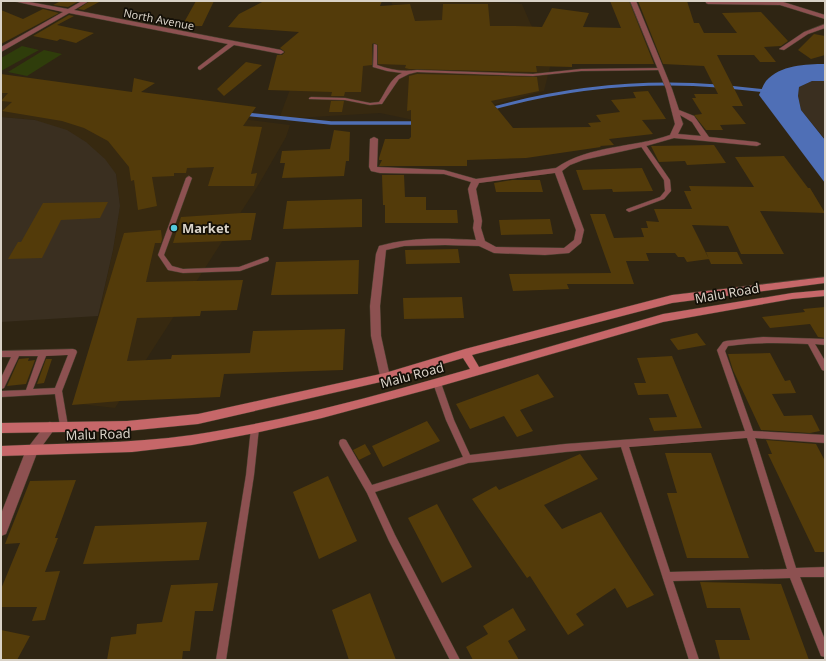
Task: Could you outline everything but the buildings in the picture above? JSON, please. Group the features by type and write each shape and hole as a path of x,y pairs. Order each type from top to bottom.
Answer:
{"main road":[{"name":"Malu Road","path":"1,428 127,426 198,418 264,405 385,377 465,353 672,299 825,280"},
{"name":"Malu Road","path":"1,450 132,447 192,440 255,428 437,384 663,318 792,296 825,293"},
{"path":"465,353 477,372"}],"street":[{"name":"North Avenue","path":"16,1 66,12 281,52"},
{"path":"1,50 86,1"},
{"path":"633,1 669,89 676,112 679,124 673,136"},
{"path":"708,2 780,3 825,17"},
{"path":"782,49 806,33 825,26"},
{"path":"200,68 234,43"},
{"path":"676,112 686,113 691,116 706,139"},
{"path":"374,139 374,169 380,171 444,172 476,181 558,170 565,164 579,159 660,142 673,136 757,144"},
{"path":"385,377 376,336 375,306 380,254 382,248 391,244 458,242 481,243 494,250 545,252 566,251 578,242 580,230 558,170"},
{"path":"476,181 472,189 478,221 477,228 481,243"},
{"path":"1,530 32,450 50,427"}],"lane":[{"path":"375,45 375,66 387,70 404,72 417,71 533,75 552,72 595,70 661,70"},
{"path":"310,98 345,99 370,104 380,103 386,97 392,83 404,72"},
{"path":"629,210 662,198 668,191 667,180 643,145"},
{"path":"189,178 161,255 170,268 183,271 225,271 240,269 266,259"},
{"path":"825,342 774,339 726,344 721,350 750,434 793,573 825,652"},
{"path":"810,342 825,368"},
{"path":"1,354 73,352 58,392 64,426"},
{"path":"28,393 43,353"},
{"path":"1,386 16,354"},
{"path":"437,384 450,420 468,459"},
{"path":"1,394 58,392"},
{"path":"222,660 249,482 255,428"},
{"path":"370,490 468,459 565,448 750,434 825,439"},
{"path":"344,443 370,490 392,538 454,660"},
{"path":"624,443 694,660"},
{"path":"667,577 825,572"}],"shaded area":[{"path":"391,1 469,1 522,4 531,25 548,44 550,67 544,91 460,114 418,121 380,113 279,119 313,27 405,40"},
{"path":"812,81 825,81 825,139 801,110 798,96 799,87"},
{"name":"Market","path":"1,84 169,110 290,125 286,137 259,184 115,408 79,404 113,250 120,206 116,174 35,120 1,117"},
{"path":"1,117 35,120 67,130 86,142 105,159 116,174 120,206 113,250 98,316 1,322"}],"green space":[{"path":"22,46 39,50 1,71 1,58"},
{"path":"44,50 62,54 27,76 8,72"}],"water":[{"path":"825,64 825,81 812,81 799,87 798,96 801,110 825,140 825,183 759,95 766,81 778,72 794,66"}],"waterway":[{"path":"490,109 546,96 603,87 660,84 718,86"},
{"path":"728,87 766,91"},
{"path":"245,114 331,123 417,123"}],"place":[{"name":"Market","path":"174,228"}]}
